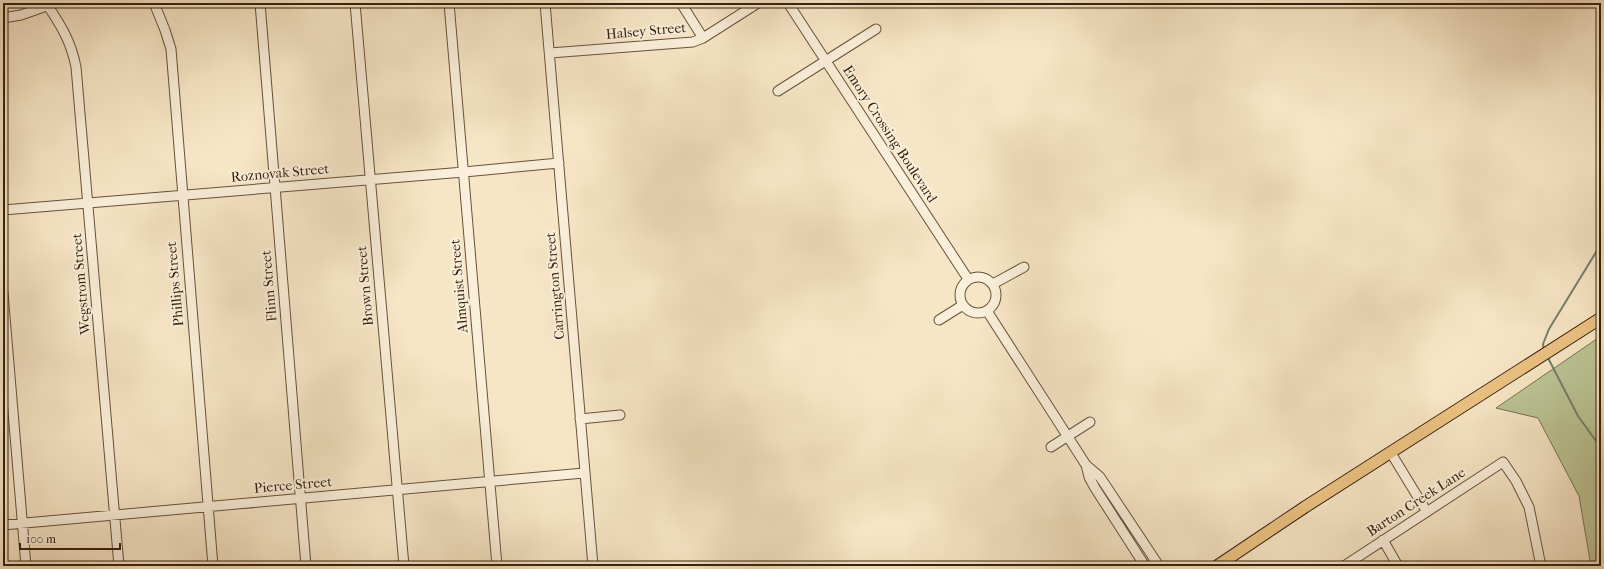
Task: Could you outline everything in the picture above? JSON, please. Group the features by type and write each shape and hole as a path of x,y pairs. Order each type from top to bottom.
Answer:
{"main road":[{"path":"1217,566 1305,507 1391,454 1601,318"}],"street":[{"name":"Phillips Street","path":"154,3 166,30 170,49 212,566"},
{"name":"Flinn Street","path":"260,3 306,566"},
{"name":"Brown Street","path":"355,3 369,180 404,566"},
{"name":"Almquist Street","path":"449,3 497,566"},
{"name":"Carrington Street","path":"545,3 593,566"},
{"path":"680,3 703,38"},
{"name":"Halsey Street","path":"550,53 693,42 703,38 758,3"},
{"name":"Emory Crossing Boulevard","path":"788,3 968,279"},
{"path":"3,18 21,15 51,5"},
{"name":"Wegstrom Street","path":"51,5 72,48 76,67 118,566"},
{"path":"778,91 876,29"},
{"name":"Roznovak Street","path":"3,210 559,163"},
{"path":"993,284 1024,266"},
{"path":"980,277 986,278 993,284 997,297 992,308 987,311 975,313 969,311 963,305 960,295 961,289 968,279 980,277"},
{"path":"3,293 26,566"},
{"path":"939,320 963,305"},
{"path":"987,311 1086,465 1100,477 1159,566"},
{"path":"580,420 620,415"},
{"path":"1051,447 1090,422"},
{"path":"1391,454 1427,512"},
{"name":"Barton Creek Lane","path":"1344,566 1503,462 1516,481 1529,507 1541,566"},
{"path":"1086,465 1089,477 1095,488 1145,566"},
{"name":"Pierce Street","path":"3,525 584,473"},
{"path":"1383,540 1398,566"}],"green space":[{"path":"1601,336 1601,566 1591,566 1579,496 1538,418 1496,408"}],"waterway":[{"path":"1544,351 1543,344 1549,329 1601,244"},
{"path":"1547,356 1578,416 1601,448"}]}
